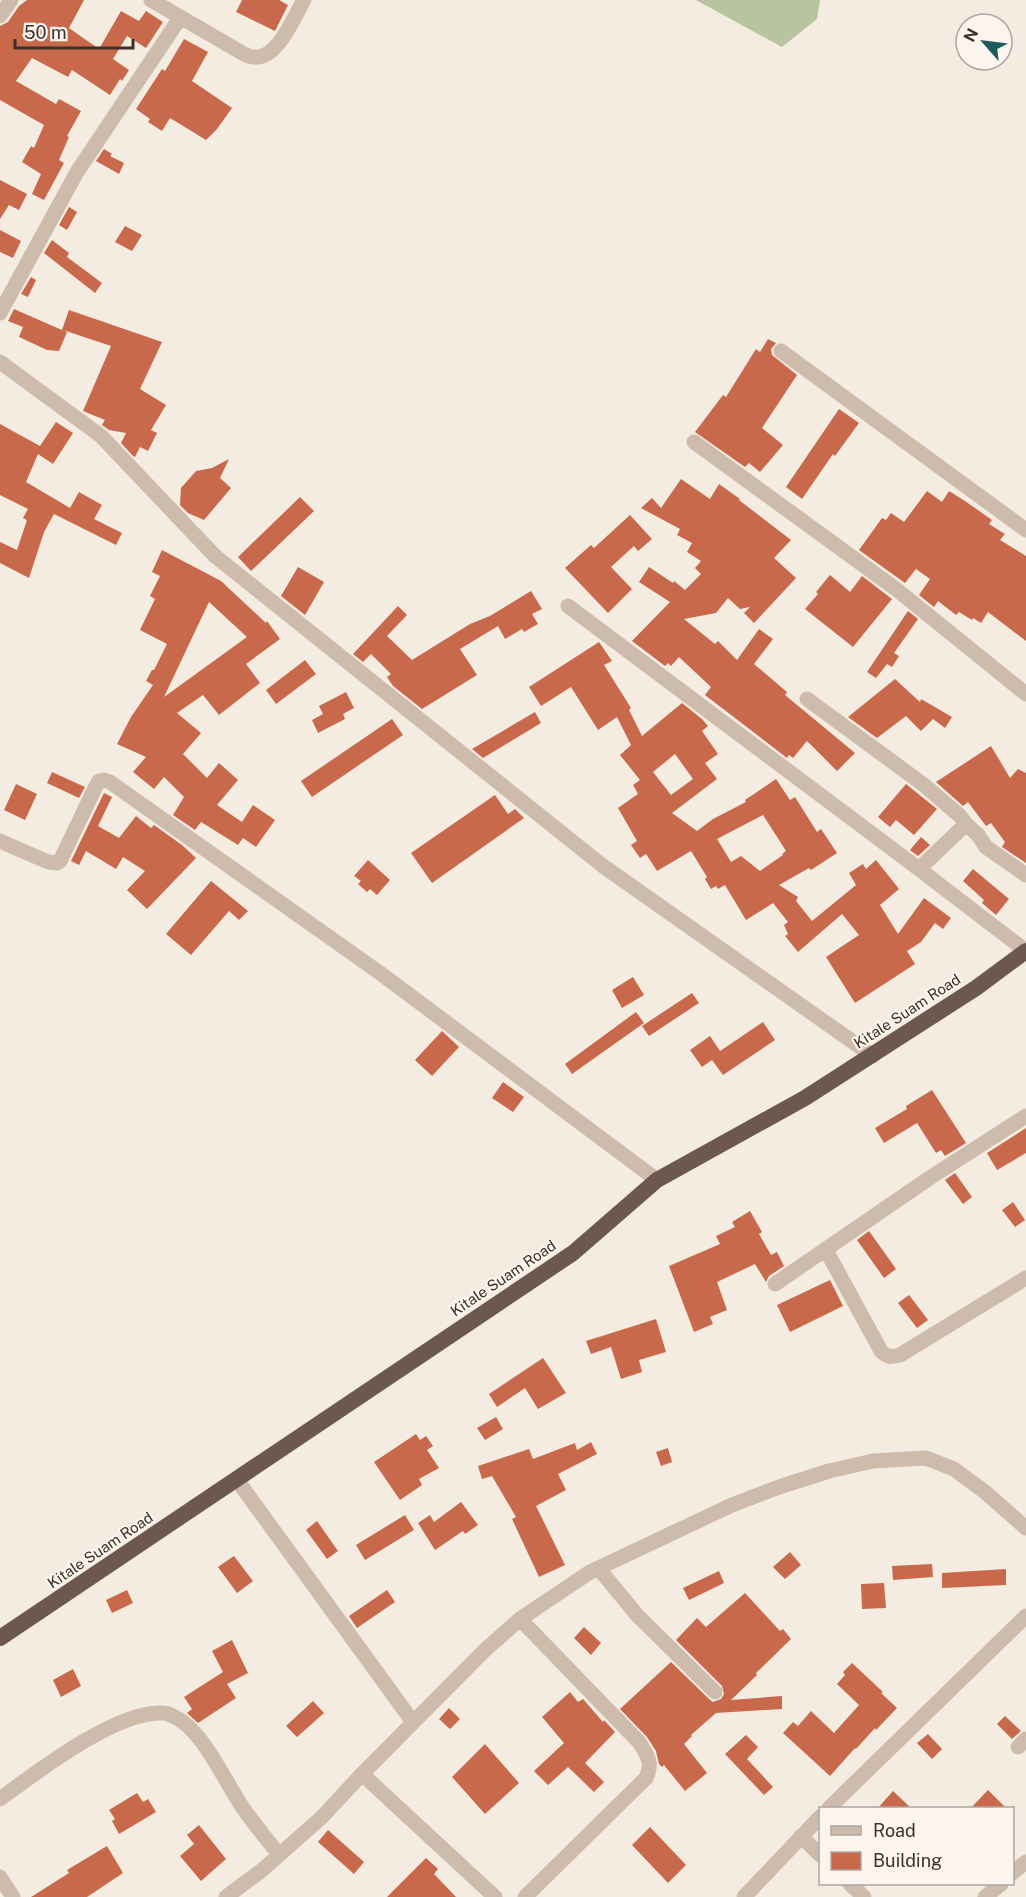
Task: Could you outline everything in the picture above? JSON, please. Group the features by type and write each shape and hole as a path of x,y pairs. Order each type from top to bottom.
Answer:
{"highway":[{"name":"Kitale Suam Road","path":"0,1638 573,1253 657,1180 805,1098 873,1056 976,988 1026,951"}],"street":[{"path":"0,16 10,0"},
{"path":"151,0 251,57 261,58 270,54 277,46 304,0"},
{"path":"0,314 77,172 180,18"},
{"path":"781,351 1026,530"},
{"path":"0,362 101,436 215,556 575,844 873,1056"},
{"path":"694,442 896,589 1026,694"},
{"path":"568,606 1026,951"},
{"path":"807,699 924,785 960,816 986,847 1026,875"},
{"path":"0,841 48,862 57,863 99,781 110,782 380,973 657,1180"},
{"path":"919,869 966,824"},
{"path":"775,1284 931,1177 1026,1116"},
{"path":"826,1250 881,1351 890,1358 900,1355 1026,1278"},
{"path":"226,1897 322,1817 485,1650 520,1619 569,1585 732,1505 829,1471 873,1461 926,1458 954,1469 985,1492 1026,1528"},
{"path":"237,1480 413,1722"},
{"path":"599,1569 637,1615 715,1692"},
{"path":"831,1807 1026,1616"},
{"path":"520,1619 639,1742 648,1756 650,1769 646,1779 525,1897"},
{"path":"0,1799 55,1758 122,1722 144,1715 165,1712 183,1722 199,1738 243,1808 279,1855"},
{"path":"362,1774 495,1897"},
{"path":"744,1897 819,1818"},
{"path":"801,1836 819,1854"},
{"path":"1014,1872 1026,1862"},
{"path":"0,1877 13,1897"},
{"path":"851,1885 864,1897"},
{"path":"985,1897 1000,1885"}],"green space":[{"path":"696,0 820,0 817,19 782,47"}],"building":[{"path":"27,0 84,0 69,28 99,49 121,11 139,21 146,11 163,22 146,48 127,36 113,59 129,70 110,95 72,70 68,77 32,58 16,81 56,104 59,99 81,111 67,136 69,137 59,160 64,163 44,200 32,194 41,174 22,162 31,146 34,148 44,125 0,100 0,26 8,22 19,6"},
{"path":"242,0 279,0 288,5 275,31 236,12"},
{"path":"184,39 208,52 192,81 232,108 206,140 170,118 162,131 148,122 150,119 136,109 162,69 165,71"},
{"path":"104,149 112,154 110,156 124,163 119,174 96,161"},
{"path":"0,180 27,194 19,210 9,205 0,219"},
{"path":"69,207 77,212 67,230 59,225"},
{"path":"125,226 142,235 132,251 115,242"},
{"path":"0,230 21,241 13,258 0,252"},
{"path":"52,240 69,253 67,257 102,283 95,293 44,253"},
{"path":"31,277 36,280 28,297 21,294"},
{"path":"14,309 62,330 69,310 162,342 140,389 166,405 151,430 157,433 148,451 140,447 135,457 133,456 121,443 126,433 109,430 102,425 105,420 83,411 111,346 63,330 67,332 59,351 47,350 19,337 23,327 8,321"},
{"path":"768,339 776,343 771,349 772,355 797,375 762,428 783,445 760,472 749,463 745,467 695,432 723,395 726,397 756,349 760,352"},
{"path":"839,409 859,423 835,456 833,454 802,499 786,487"},
{"path":"56,422 73,433 53,464 38,454 26,482 70,508 79,492 102,505 94,519 122,533 116,545 54,514 44,532 29,578 0,563 0,542 17,550 27,520 23,518 28,509 0,495 0,424 40,446"},
{"path":"229,459 220,478 231,488 204,520 188,513 180,505 181,488 196,471 212,468"},
{"path":"681,479 710,499 719,484 791,540 774,558 796,578 754,623 744,613 750,607 740,609 728,598 716,613 684,619 715,644 718,641 737,660 759,629 773,639 754,664 787,692 785,695 855,753 837,771 807,741 793,758 789,755 787,758 705,695 711,687 679,657 671,666 668,663 665,666 632,641 670,602 639,582 649,567 685,590 701,574 695,568 701,561 687,552 692,543 677,535 680,529 641,508 652,498 661,508"},
{"path":"927,491 942,502 949,491 965,501 992,520 989,524 1005,534 1000,540 1026,556 1026,641 988,612 981,623 959,612 956,615 938,601 934,607 919,595 930,579 916,569 905,583 859,550 882,518 886,520 891,513 904,522"},
{"path":"300,497 314,511 251,571 238,557"},
{"path":"630,515 652,539 638,551 634,546 611,567 632,589 608,613 565,568 591,545 594,548"},
{"path":"162,550 221,581 266,623 267,621 280,639 246,664 260,683 219,715 203,695 177,713 201,733 183,754 207,778 219,763 238,780 217,805 242,822 253,805 275,820 256,847 243,838 238,845 201,822 195,830 173,815 184,797 164,777 154,789 133,772 146,757 117,744 131,717 153,685 146,681 167,644 140,630 155,599 150,596 160,576 152,572","holes":["209,602 247,637 164,697"]},
{"path":"298,567 324,582 305,615 281,596"},
{"path":"830,575 850,592 862,576 892,599 853,647 805,609"},
{"path":"531,591 542,609 532,614 538,624 524,632 522,629 505,639 498,626 460,649 477,675 422,709 393,686 387,677 391,674 371,654 363,662 353,654 398,606 407,615 387,636 412,660 470,624 490,616"},
{"path":"908,611 918,619 894,653 899,656 892,667 887,664 876,678 867,672"},
{"path":"599,642 612,661 604,665 631,708 629,710 642,736 682,703 708,726 702,731 718,754 705,763 717,779 672,813 697,831 713,819 746,802 745,800 776,779 790,800 795,797 817,832 821,829 837,853 811,870 809,868 779,885 798,897 796,901 812,921 856,885 849,873 863,864 866,869 876,860 899,889 880,905 898,934 924,898 951,918 943,929 935,923 921,942 907,951 915,964 855,1003 826,957 859,935 842,914 798,952 785,936 788,934 784,925 788,922 773,903 746,920 725,885 718,889 716,886 711,889 705,879 707,877 691,851 657,871 646,854 640,858 631,845 637,841 618,808 638,794 633,785 640,780 620,755 631,745 617,717 598,730 571,687 541,706 529,687","holes":["675,754 693,779 671,795 653,772","763,815 786,851 760,871 741,856 731,862 717,839"]},
{"path":"305,660 316,674 276,704 266,690"},
{"path":"895,679 920,702 921,699 952,717 945,728 933,719 921,731 906,716 877,738 848,717"},
{"path":"346,692 354,708 343,714 345,719 318,733 312,720 323,714 319,706"},
{"path":"535,712 541,723 483,758 472,749"},
{"path":"392,719 403,735 312,797 301,781"},
{"path":"991,746 1010,778 1018,769 1026,773 1026,863 1002,847 1005,842 991,823 986,826 968,802 963,806 936,782"},
{"path":"52,772 85,787 79,798 47,783"},
{"path":"16,784 37,794 25,820 4,810"},
{"path":"906,784 937,809 914,835 896,820 890,827 878,817"},
{"path":"104,793 112,797 98,826 119,838 136,816 151,828 154,825 196,858 147,909 127,890 145,871 123,857 116,869 86,851 79,865 71,861"},
{"path":"495,795 508,814 515,809 524,818 432,883 411,853"},
{"path":"921,837 930,845 918,856 910,850"},
{"path":"368,860 390,880 377,895 370,889 367,892 358,884 361,881 354,876"},
{"path":"973,869 1009,899 996,915 982,903 984,900 963,881"},
{"path":"211,881 248,911 239,920 229,911 191,955 166,934"},
{"path":"633,977 644,995 622,1008 612,990"},
{"path":"692,993 699,1003 649,1036 642,1026"},
{"path":"636,1012 644,1023 572,1074 565,1064"},
{"path":"763,1022 775,1040 723,1075 712,1060 702,1067 690,1050 710,1036 720,1051"},
{"path":"442,1031 459,1047 432,1076 415,1060"},
{"path":"503,1082 524,1097 513,1112 492,1098"},
{"path":"932,1090 966,1143 945,1156 941,1150 936,1153 917,1123 884,1143 875,1128 907,1109 906,1106"},
{"path":"1026,1128 1026,1153 997,1170 987,1153"},
{"path":"955,1173 972,1197 963,1204 945,1180"},
{"path":"1013,1202 1025,1220 1015,1227 1002,1210"},
{"path":"750,1211 771,1255 777,1252 784,1266 769,1276 766,1282 755,1264 717,1282 727,1310 710,1317 713,1324 694,1332 669,1266 720,1244 716,1236 735,1227 732,1222"},
{"path":"869,1231 896,1269 884,1278 857,1240"},
{"path":"830,1280 843,1306 790,1332 777,1305"},
{"path":"909,1295 928,1320 917,1328 898,1303"},
{"path":"656,1319 666,1352 639,1360 642,1372 621,1379 611,1347 591,1354 586,1341"},
{"path":"543,1358 566,1393 538,1409 525,1388 497,1407 489,1394"},
{"path":"496,1417 503,1429 485,1440 477,1428"},
{"path":"416,1434 420,1440 426,1436 433,1446 427,1450 439,1468 419,1479 422,1485 400,1500 374,1462"},
{"path":"591,1442 597,1454 558,1474 566,1490 536,1506 565,1565 539,1577 512,1519 516,1517 492,1476 482,1479 478,1466 529,1449 533,1459 575,1443 577,1450"},
{"path":"668,1448 672,1462 661,1466 656,1452"},
{"path":"461,1502 478,1525 465,1534 463,1531 435,1550 418,1523 430,1515 434,1522"},
{"path":"405,1515 414,1530 365,1560 356,1545"},
{"path":"317,1521 338,1551 327,1559 306,1530"},
{"path":"790,1552 801,1565 785,1579 773,1567"},
{"path":"234,1556 253,1581 237,1593 218,1567"},
{"path":"932,1564 933,1577 893,1580 892,1566"},
{"path":"1006,1569 1006,1585 942,1588 942,1573"},
{"path":"719,1571 724,1583 689,1600 683,1588"},
{"path":"884,1583 886,1608 862,1609 861,1584"},
{"path":"127,1590 133,1603 112,1613 106,1600"},
{"path":"387,1590 395,1602 357,1628 349,1616"},
{"path":"745,1593 780,1631 783,1629 791,1639 731,1700 782,1696 782,1709 716,1713 684,1744 707,1773 685,1791 664,1765 662,1767 659,1764 656,1751 647,1737 620,1709 671,1662 713,1702 721,1699 724,1694 722,1686 676,1640 697,1618 706,1627"},
{"path":"584,1627 601,1643 591,1655 574,1638"},
{"path":"232,1640 248,1673 227,1684 236,1698 198,1723 187,1713 192,1709 184,1697 223,1672 212,1651"},
{"path":"852,1663 897,1708 855,1748 830,1776 783,1733 793,1722 798,1726 811,1711 834,1733 859,1705 837,1684 845,1675 843,1672"},
{"path":"73,1669 81,1686 61,1697 53,1680"},
{"path":"570,1692 578,1702 583,1699 615,1732 585,1763 604,1782 594,1792 568,1767 548,1785 534,1771 564,1743 542,1717"},
{"path":"313,1701 324,1713 297,1737 286,1726"},
{"path":"449,1708 460,1719 450,1729 439,1719"},
{"path":"1005,1716 1021,1731 1012,1739 997,1724"},
{"path":"928,1734 942,1749 932,1759 917,1743"},
{"path":"746,1735 758,1747 747,1759 773,1787 764,1795 725,1754"},
{"path":"485,1744 519,1783 485,1814 452,1777"},
{"path":"988,1790 1005,1807 972,1807"},
{"path":"893,1791 910,1807 879,1807"},
{"path":"137,1793 143,1802 148,1799 156,1812 119,1834 112,1821 115,1819 109,1810"},
{"path":"199,1825 226,1859 201,1881 180,1856 194,1844 187,1835"},
{"path":"650,1827 686,1865 668,1883 632,1845"},
{"path":"328,1830 364,1862 354,1874 318,1842"},
{"path":"107,1846 123,1873 87,1897 31,1897 69,1873 67,1870"},
{"path":"426,1858 438,1869 434,1874 456,1897 387,1897"}]}
